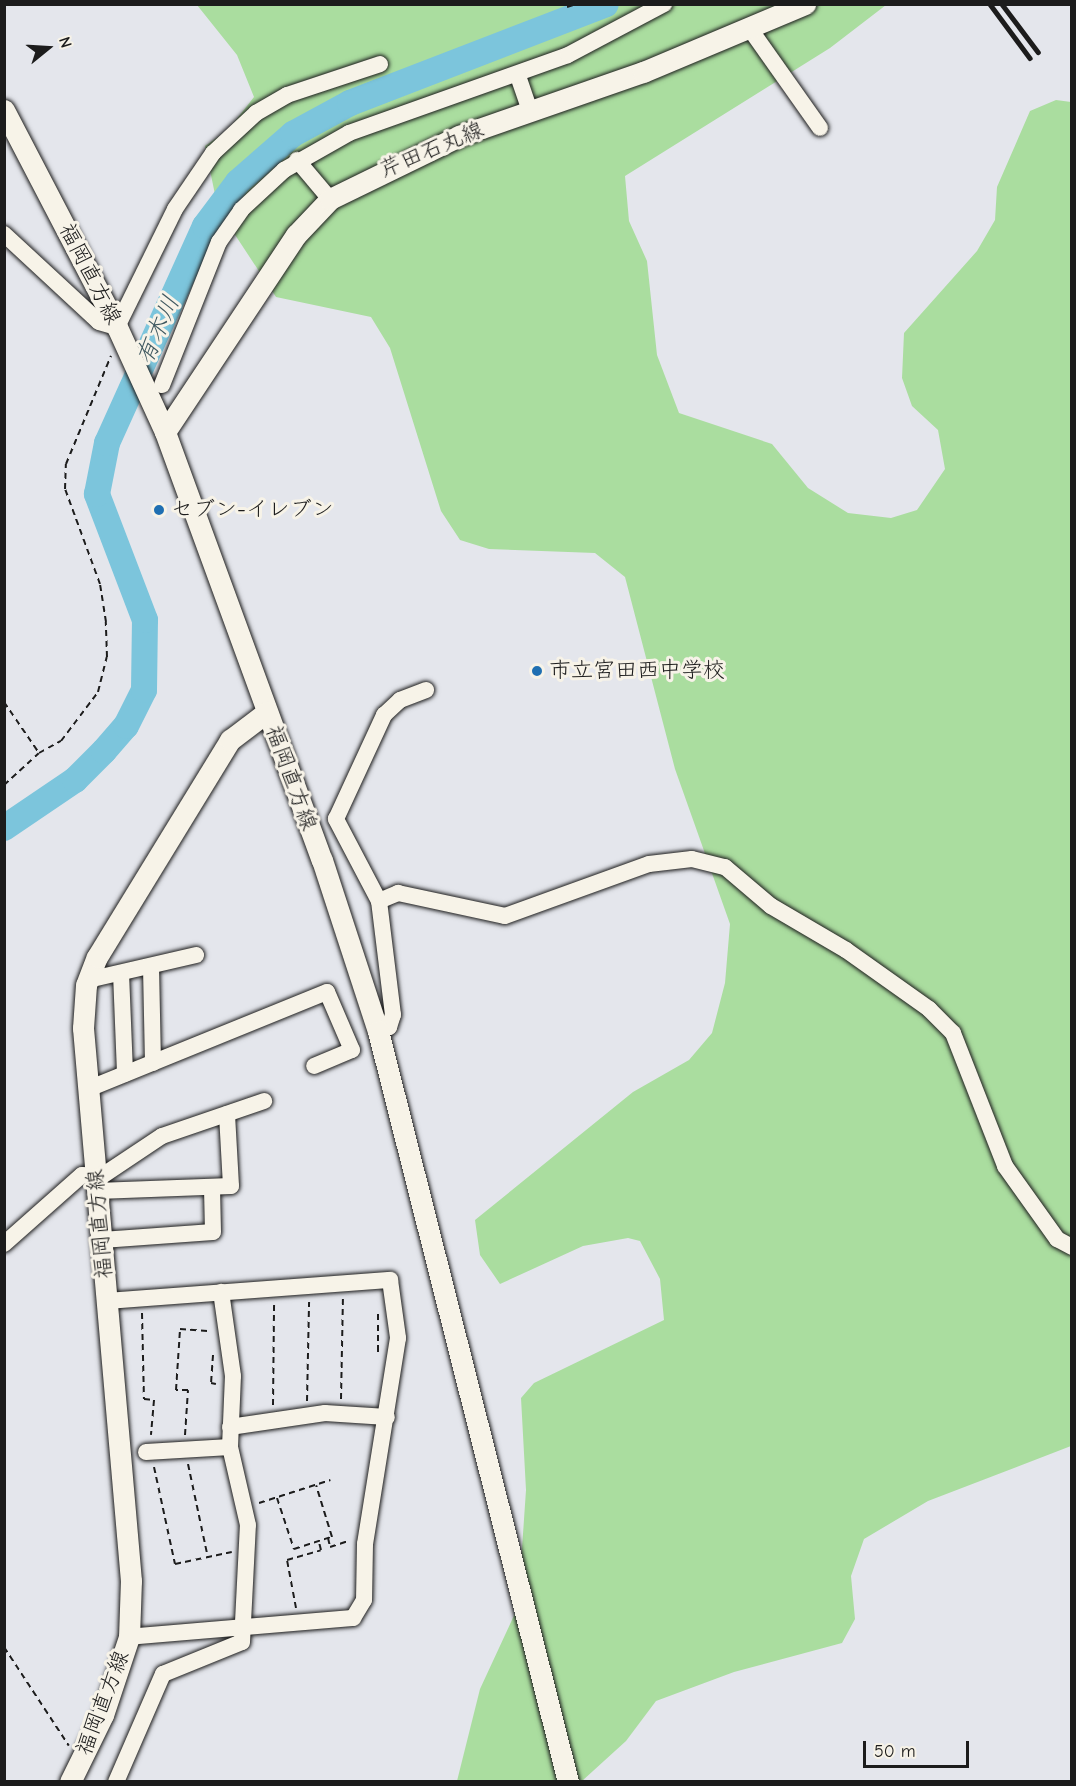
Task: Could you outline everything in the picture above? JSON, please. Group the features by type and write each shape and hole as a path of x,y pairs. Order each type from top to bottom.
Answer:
{"main road":[{"name":"芹田石丸線","path":"165,432 297,235 330,199 411,157 750,29 805,4"},
{"name":"福岡直方線","path":"4,110 120,333 165,432 267,712 378,1031 568,1782"},
{"name":"福岡直方線","path":"75,1773 103,1715 129,1637 131,1581 83,1028 88,980 230,740 267,712"}],"street":[{"path":"162,385 219,242 241,210 297,160 349,133 518,76 664,4"},
{"path":"750,29 820,128"},
{"path":"4,234 99,322 120,333 175,209 213,153 256,113 287,95 380,64"},
{"path":"518,76 530,111"},
{"path":"297,160 330,199"},
{"path":"378,1031 389,1027 393,1015 379,901 336,819 384,715 400,700 426,690"},
{"path":"379,901 398,892 505,916 649,864 692,859 725,867 771,906 846,950 929,1009 953,1033 1005,1166 1056,1239 1071,1247"},
{"path":"88,980 196,955"},
{"path":"151,967 153,1063"},
{"path":"121,973 125,1074"},
{"path":"88,1089 327,993 352,1050 314,1066"},
{"path":"96,1182 162,1136 264,1101"},
{"path":"4,1244 82,1175 96,1182 231,1186 227,1114"},
{"path":"102,1240 213,1232 212,1187"},
{"path":"108,1301 308,1284 390,1280 398,1338 383,1416 366,1536 364,1600 353,1618 297,1622 242,1620 129,1637"},
{"path":"116,1782 163,1674 187,1660 231,1650 242,1642 246,1507 230,1447 233,1376 221,1292"},
{"path":"230,1427 340,1412 383,1416"},
{"path":"148,1452 230,1447"}],"path":[{"path":"567,7 576,4"},
{"path":"4,785 39,753 61,741 84,715 98,692 107,657 100,584 65,489 66,464 120,333"},
{"path":"4,702 39,753"},
{"path":"340,1282 345,1308 340,1412"},
{"path":"305,1418 311,1366 304,1365 308,1284"},
{"path":"272,1287 270,1369 276,1370 272,1423"},
{"path":"143,1299 144,1399 154,1400 148,1452 170,1522 163,1524 175,1564 246,1548"},
{"path":"378,1311 375,1356 382,1356 381,1366"},
{"path":"208,1558 184,1450 188,1390 176,1390 180,1329 215,1331"},
{"path":"246,1507 330,1480"},
{"path":"316,1485 330,1547 366,1536"},
{"path":"278,1498 294,1550 328,1538"},
{"path":"297,1622 287,1560 321,1550 319,1541"},
{"path":"4,1647 75,1773"}],"green space":[{"path":"197,5 886,5 830,48 625,176 629,221 647,261 657,355 679,413 772,444 808,488 848,513 891,518 917,510 945,469 938,430 912,406 902,378 904,333 977,251 995,220 997,187 1030,111 1056,100 1071,102 1071,1446 928,1501 864,1539 851,1576 855,1619 842,1643 734,1672 656,1701 626,1741 582,1781 457,1781 480,1689 518,1607 526,1490 521,1398 534,1383 664,1320 660,1279 640,1241 628,1238 583,1246 500,1284 480,1255 475,1220 633,1092 689,1060 712,1033 725,983 730,924 675,769 625,577 595,553 489,549 460,540 441,511 390,348 371,317 276,297 218,209 205,146 228,130 254,97 237,55"}],"waterway":[{"name":"有木川","path":"4,828 75,780 126,726 144,690 145,620 97,494 107,443 205,226 238,182 293,134 350,103 606,4"}],"railway":[{"path":"990,4 1030,58"},
{"path":"1002,4 1038,52"}],"place":[{"name":"セブン-イレブン","path":"159,510"},
{"name":"市立宮田西中学校","path":"537,671"}]}
